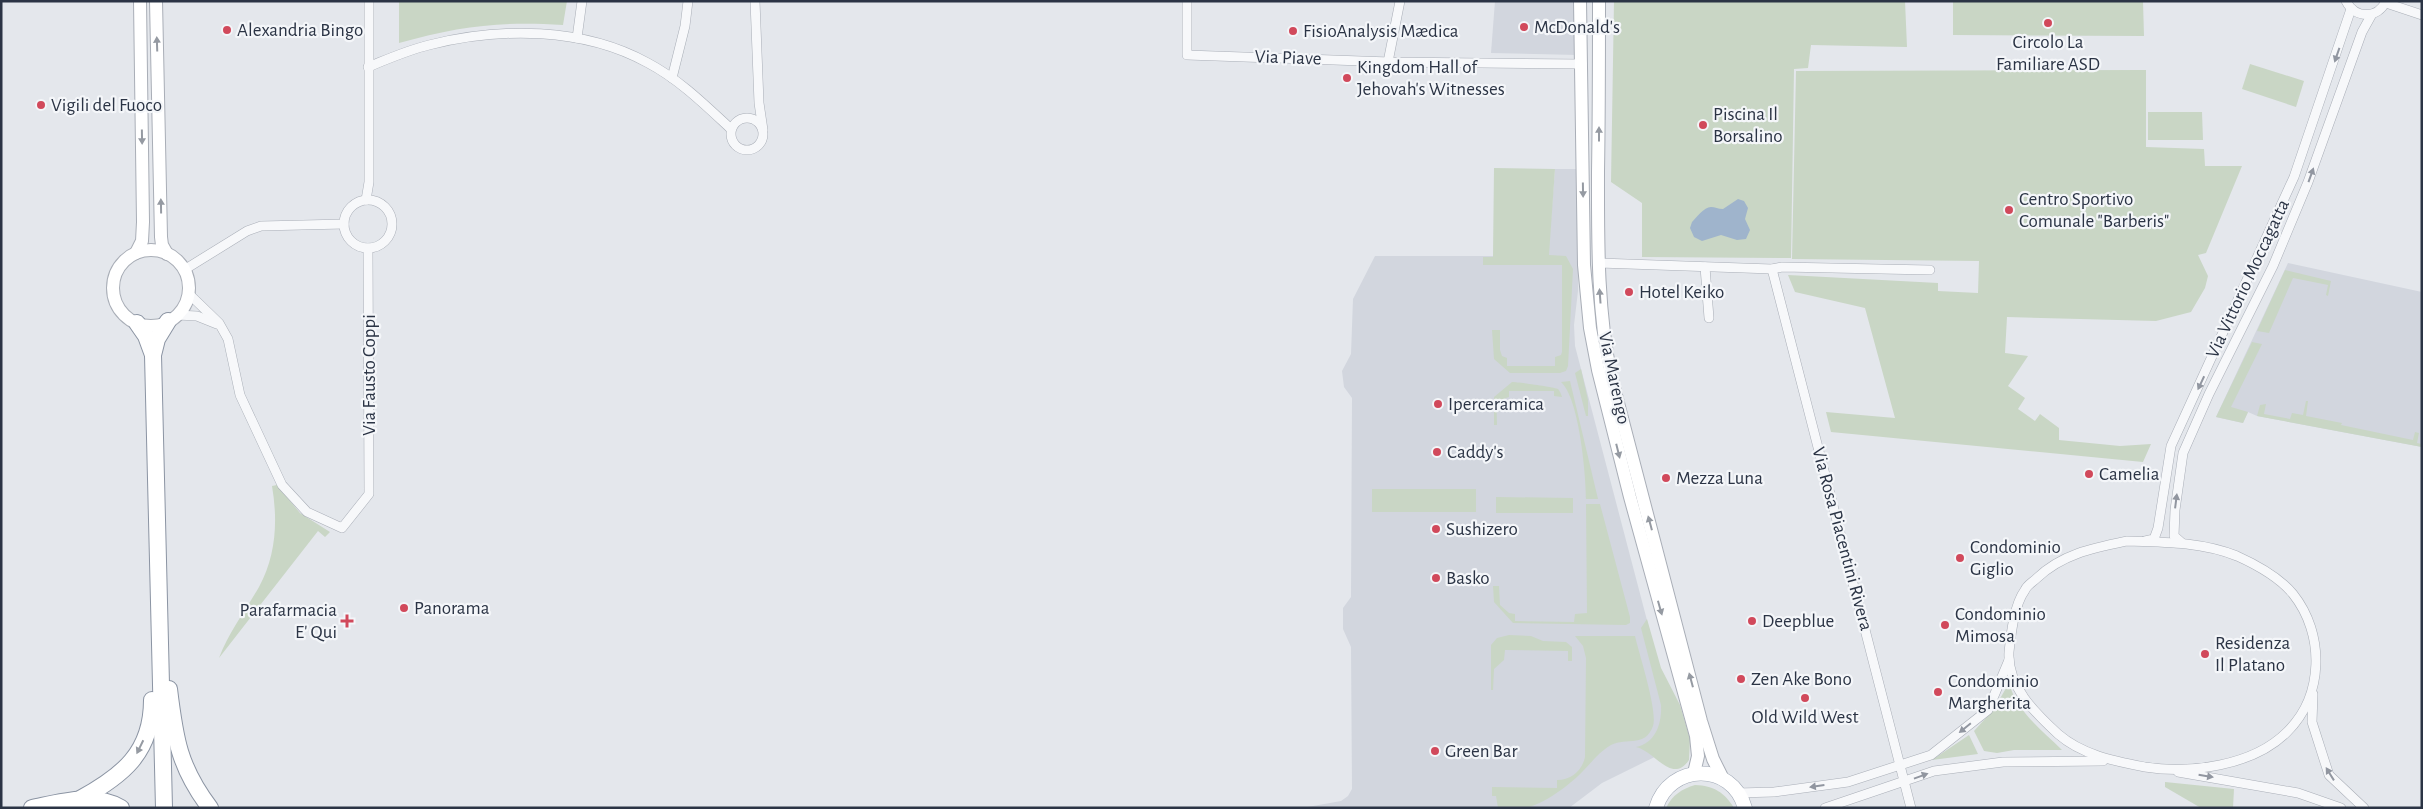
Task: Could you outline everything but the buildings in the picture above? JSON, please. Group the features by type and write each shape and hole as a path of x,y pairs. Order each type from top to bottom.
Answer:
{"highway":[{"path":"164,808 158,649 153,356 157,339 172,318"},
{"path":"137,323 146,336 153,356"},
{"path":"80,799 109,783 127,768 141,749 152,706 152,684 158,649"},
{"path":"158,649 168,683 175,737 181,758 189,777 210,808"},
{"path":"32,808 80,799 100,800 121,808"}],"main road":[{"path":"136,253 142,241 143,222 140,1"},
{"path":"156,1 161,237 162,245 167,254"},
{"path":"1580,1 1584,266 1590,328 1598,370 1630,497 1696,736 1698,759 1694,773"},
{"name":"Via Marengo","path":"1600,1 1599,263 1602,320 1611,376 1708,744 1723,779"},
{"path":"152,250 167,254 174,258 184,270 188,281 188,293 185,304 172,318 151,326 137,323 120,310 113,290 118,268 126,259 136,253 152,250"},
{"path":"1656,808 1661,795 1670,785 1681,777 1694,773 1708,773 1723,779 1738,793 1745,808"}],"street":[{"path":"366,200 369,182 369,1"},
{"path":"577,38 582,1"},
{"path":"672,78 685,26 688,1"},
{"path":"756,1 759,93 763,130 760,145 747,151 734,145 731,139 731,129 737,121 752,110 759,93"},
{"name":"Via Piave","path":"1187,1 1187,55 1388,62 1582,64"},
{"path":"1388,62 1400,1"},
{"path":"2349,5 2360,14 2372,14 2380,10 2386,2 2422,15"},
{"name":"Via Vittorio Moccagatta","path":"2143,542 2154,539 2158,528 2171,446 2294,177 2349,5"},
{"name":"Via Vittorio Moccagatta","path":"2185,544 2174,536 2175,510 2183,453 2273,266 2308,182 2362,32 2372,14"},
{"path":"368,67 422,47 477,35 538,34 577,38 621,50 648,62 672,78 731,129"},
{"path":"742,119 755,120 763,130"},
{"path":"366,200 381,204 390,216 392,223 388,238 382,243 368,248 354,243 345,231 344,224 345,217 353,206 366,200"},
{"path":"184,270 247,231 261,226 344,224"},
{"name":"Via Fausto Coppi","path":"222,328 230,345 234,377 240,394 278,478 291,498 307,512 340,528 344,526 366,501 370,490 368,248"},
{"path":"1599,263 1772,269 1782,267 1930,270"},
{"path":"1705,267 1709,318"},
{"name":"Via Rosa Piacentini Rivera","path":"1772,269 1911,808"},
{"path":"188,293 222,328"},
{"path":"172,318 205,318 222,328"},
{"path":"1738,793 1774,792 1848,782 1931,755 1988,710 2009,660 2011,629 2024,590 2051,564 2086,549 2127,541 2185,544 2237,556 2270,574 2289,590 2306,616 2314,638 2316,661 2312,722 2329,775 2364,808"},
{"path":"2009,660 2016,684 2036,714 2069,744 2108,760"},
{"path":"2158,769 2221,763 2244,757 2271,745 2296,723 2306,706 2314,685"},
{"path":"1825,808 1934,771 2003,762 2108,760 2298,793 2341,808"}],"shaded area":[{"path":"1495,1 1574,1 1577,55 1491,53"},
{"path":"1555,169 1578,169 1578,291 1574,325 1575,346 1659,666 1689,740 1602,783 1569,808 1302,808 1341,801 1348,796 1352,789 1351,647 1343,629 1343,608 1351,597 1352,398 1344,387 1342,371 1351,354 1353,299 1375,256 1548,256"},
{"path":"2288,263 2422,292 2422,447 2257,416 2248,412 2243,423 2216,417"}],"green space":[{"path":"399,1 567,1 563,25 500,24 481,26 442,32 399,43"},
{"name":"Piscina Il Borsalino","path":"1614,1 1905,1 1907,47 1811,45 1808,68 1794,69 1791,258 1642,257 1642,203 1611,182"},
{"name":"Circolo La Familiare ASD","path":"1953,1 2143,1 2144,36 1953,35"},
{"path":"2250,64 2304,81 2296,107 2242,89"},
{"name":"Centro Sportivo Comunale \"Barberis\"","path":"2146,70 2146,147 2204,149 2205,166 2242,166 2206,253 2198,255 2208,276 2205,288 2191,312 2156,321 2007,317 2005,353 2028,356 2008,386 2025,398 2018,409 2035,421 2040,414 2059,428 2059,440 2120,446 2151,444 2143,462 1831,432 1826,412 1895,418 1865,308 1795,292 1788,275 1938,283 1938,291 1978,293 1979,261 1792,259 1796,71"},
{"path":"2148,112 2202,112 2203,140 2148,140"},
{"path":"1494,168 1555,169 1549,255 1566,256 1573,269 1568,366 1566,371 1560,373 1510,373 1494,359 1492,330 1500,330 1500,350 1502,356 1507,358 1507,366 1555,366 1555,357 1561,355 1562,352 1562,265 1483,265 1483,257 1493,257"},
{"path":"2285,270 2331,281 2328,296 2326,295 2328,285 2293,278 2269,333 2257,331"},
{"path":"2252,342 2262,344 2231,407 2248,412 2243,423 2216,417"},
{"path":"1581,369 1588,400 1588,416 1586,416 1575,373"},
{"path":"1570,381 1598,499 1586,499 1585,472 1577,419 1567,391 1561,382"},
{"path":"1512,382 1555,388 1559,390 1562,397 1554,396 1554,391 1509,391 1509,397 1501,401 1497,408 1497,425 1494,425 1494,397"},
{"path":"2306,401 2308,401 2306,416 2413,440 2415,432 2419,433 2417,443 2422,444 2422,447 2257,416 2260,405 2266,404 2264,414 2290,419 2292,413 2303,415"},
{"path":"277,485 300,513 330,532 325,537 318,531 219,658 232,630 265,575 274,538 275,512 272,486"},
{"path":"1372,489 1476,489 1476,512 1372,512"},
{"path":"1496,497 1573,498 1573,513 1496,513"},
{"path":"1586,504 1600,504 1630,623 1626,625 1513,623 1494,602 1493,586 1499,586 1500,605 1509,613 1515,614 1515,621 1574,622 1575,614 1587,613"},
{"path":"1647,619 1661,668 1680,705 1690,739 1689,760 1683,767 1676,769 1670,768 1636,747 1643,745 1653,737 1659,725 1661,712 1661,705 1641,628"},
{"path":"1509,635 1531,636 1543,641 1566,642 1572,647 1572,661 1568,661 1568,651 1505,650 1504,660 1494,669 1493,690 1491,690 1491,645 1497,638"},
{"path":"1575,636 1635,636 1653,708 1654,719 1650,733 1640,740 1611,745 1599,754 1571,782 1540,803 1525,808 1498,808 1496,796 1492,796 1492,787 1557,788 1557,780 1562,780 1575,774 1584,762 1586,658 1583,646"},
{"path":"2009,683 2024,712 2062,750 2014,750 1997,753 1984,751 1974,731 1994,709"},
{"path":"1969,735 1978,754 1932,760"},
{"path":"2165,782 2234,789 2233,808 2201,808 2165,787"},
{"path":"1695,785 1713,788 1722,794 1734,808 1666,808 1671,799 1678,793"}],"water":[{"path":"1738,199 1744,201 1748,208 1745,219 1750,230 1746,239 1737,240 1721,235 1702,241 1694,237 1690,228 1692,222 1703,211 1708,207 1723,209"}],"place":[{"name":"Circolo La Familiare ASD","path":"2048,23"},
{"name":"McDonald's","path":"1524,27"},
{"name":"Alexandria Bingo","path":"227,30"},
{"name":"FisioAnalysis Mædica","path":"1293,31"},
{"name":"Kingdom Hall of Jehovah's Witnesses","path":"1347,78"},
{"name":"Vigili del Fuoco","path":"41,105"},
{"name":"Piscina Il Borsalino","path":"1703,125"},
{"name":"Centro Sportivo Comunale \"Barberis\"","path":"2009,210"},
{"name":"Hotel Keiko","path":"1629,292"},
{"name":"Iperceramica","path":"1438,404"},
{"name":"Caddy's","path":"1437,452"},
{"name":"Camelia","path":"2089,474"},
{"name":"Mezza Luna","path":"1666,478"},
{"name":"Sushizero","path":"1436,529"},
{"name":"Condominio Giglio","path":"1960,558"},
{"name":"Basko","path":"1436,578"},
{"name":"Panorama","path":"404,608"},
{"name":"Parafarmacia E' Qui","path":"347,621"},
{"name":"Deepblue","path":"1752,621"},
{"name":"Condominio Mimosa","path":"1945,625"},
{"name":"Residenza Il Platano","path":"2205,654"},
{"name":"Zen Ake Bono","path":"1741,679"},
{"name":"Condominio Margherita","path":"1938,692"},
{"name":"Old Wild West","path":"1805,698"},
{"name":"Green Bar","path":"1435,751"}]}
